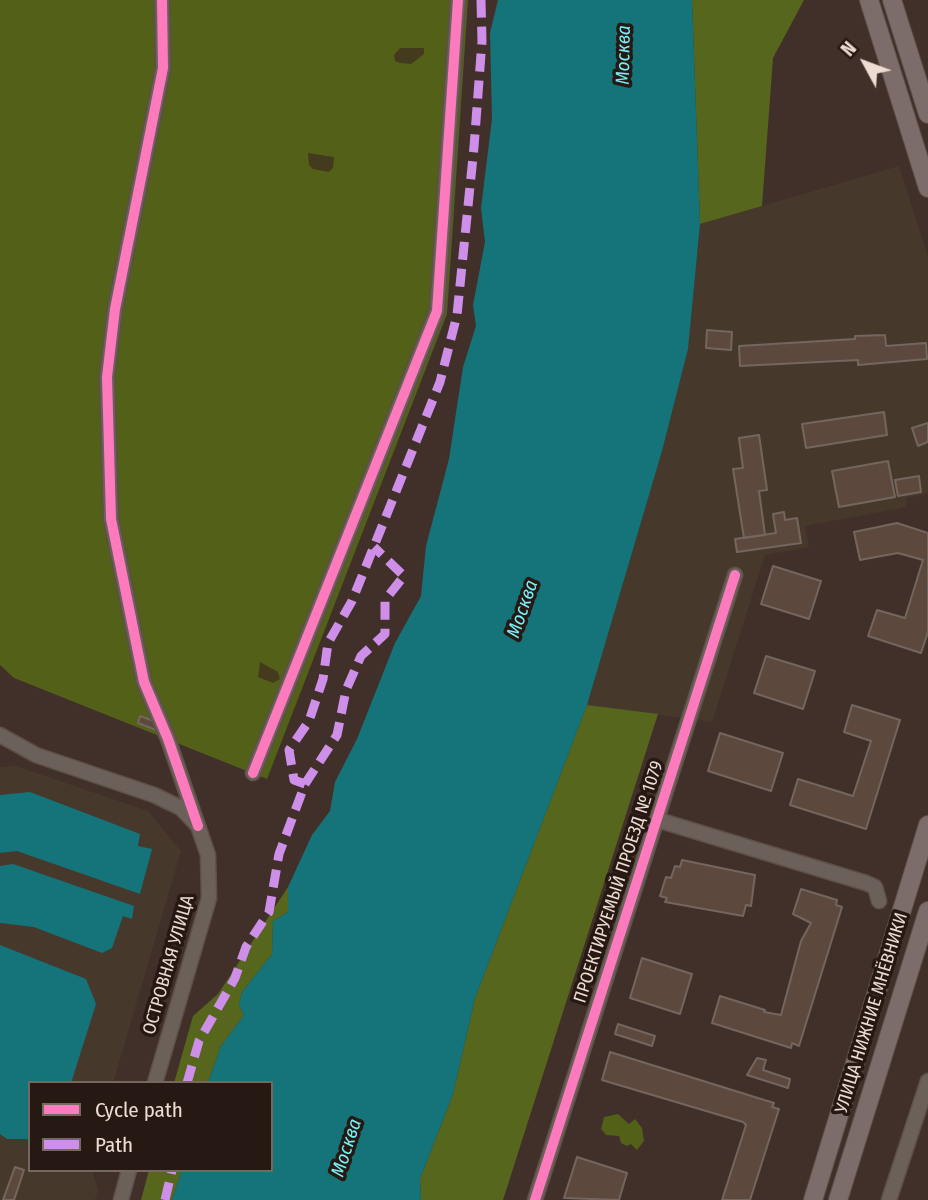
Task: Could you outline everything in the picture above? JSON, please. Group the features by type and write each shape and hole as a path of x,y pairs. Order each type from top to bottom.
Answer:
{"main road":[{"path":"869,0 928,188"},
{"path":"892,0 928,114"},
{"name":"УЛИЦА НИЖНИЕ МНЁВНИКИ","path":"813,1200 928,825"},
{"name":"УЛИЦА НИЖНИЕ МНЁВНИКИ","path":"838,1200 928,911"}],"street":[{"name":"ОСТРОВНАЯ УЛИЦА","path":"156,1081 203,921 209,898 210,874 208,855 168,739 144,682 111,519 107,377 115,309 163,68 162,0"},
{"path":"253,773 438,311 458,0"},
{"name":"ПРОЕКТИРУЕМЫЙ ПРОЕЗД № 1079","path":"535,1200 735,575"},
{"path":"0,735 36,755 154,795 181,808 198,826"},
{"path":"658,820 866,883 875,887 879,901"},
{"path":"210,874 218,855"},
{"path":"889,1200 928,1081"},
{"path":"121,1200 128,1172"}],"shaded area":[{"path":"899,166 928,257 928,493 906,498 907,507 805,526 809,547 765,555 712,722 587,705 662,451 688,349 700,224"},
{"path":"16,766 148,811 181,851 114,1081 28,1081 28,1172 93,1172 98,1190 95,1200 0,1200 0,767"}],"green space":[{"path":"0,0 468,0 447,314 267,779 14,678 0,665"},
{"path":"692,0 804,0 773,58 762,206 700,224"},
{"path":"587,705 658,714 503,1200 421,1200 420,1179 453,1094 475,998"},
{"path":"288,887 288,912 273,921 272,954 242,992 239,1005 244,1015 221,1046 209,1081 175,1081 193,1016 218,994"},
{"path":"618,1114 629,1124 635,1119 642,1128 644,1141 637,1150 631,1144 627,1146 621,1143 619,1136 606,1135 601,1129 604,1117"},
{"path":"148,1172 181,1172 172,1200 141,1200"}],"sand":[{"path":"400,48 424,48 424,54 411,64 400,63 395,61 394,55"},
{"path":"308,153 334,157 333,168 329,172 313,169 309,165"},
{"path":"260,662 278,672 280,679 273,683 258,677"}],"water":[{"name":"Москва","path":"498,0 692,0 700,224 688,349 662,451 587,705 475,998 453,1094 420,1179 421,1200 172,1200 181,1172 273,1172 273,1081 209,1081 221,1046 244,1015 239,1005 242,992 272,954 273,921 288,912 288,887 312,835 330,811 335,782 357,739 395,643 421,596 426,546 449,459 463,367 476,326 473,305 485,242 481,208 492,119 490,33"},
{"path":"30,792 140,834 138,846 152,849 140,894 17,851 0,853 0,795"},
{"path":"13,864 134,906 132,919 123,916 112,948 102,953 34,927 0,923 0,866"},
{"path":"0,945 86,979 96,1004 72,1081 28,1081 28,1139 7,1139 0,1134"}],"building":[{"path":"707,330 732,332 731,350 706,348"},
{"path":"885,335 886,346 926,343 927,359 858,365 858,360 740,366 739,346"},
{"path":"884,412 887,435 806,448 802,424"},
{"path":"928,423 928,442 918,446 912,428"},
{"path":"759,435 767,490 759,491 765,535 744,538 733,469 743,468 739,438"},
{"path":"888,461 895,497 839,507 832,471"},
{"path":"919,476 921,492 898,496 895,480"},
{"path":"784,512 785,520 797,518 801,543 737,552 735,539 776,533 773,514"},
{"path":"897,523 928,533 928,632 921,653 868,636 877,610 905,618 923,560 898,553 860,560 854,532"},
{"path":"773,566 821,581 809,619 761,604"},
{"path":"766,656 815,671 803,709 754,693"},
{"path":"852,705 900,720 866,829 790,805 798,779 853,796 871,741 844,732"},
{"path":"140,716 159,723 156,730 138,723"},
{"path":"720,733 783,753 771,791 708,771"},
{"path":"682,860 755,875 751,906 746,905 743,916 665,902 667,898 660,896 666,877 671,878 675,866 680,867"},
{"path":"801,889 837,900 836,905 842,907 799,1046 792,1043 791,1048 712,1023 720,996 765,1010 764,1012 781,1015 801,941 811,923 793,914"},
{"path":"642,958 692,974 680,1014 630,998"},
{"path":"618,1024 655,1036 652,1046 615,1034"},
{"path":"610,1052 774,1103 772,1107 779,1109 750,1200 722,1200 746,1125 602,1080"},
{"path":"757,1058 766,1060 763,1070 790,1079 788,1088 747,1075"},
{"path":"577,1157 627,1173 619,1200 564,1198"},
{"path":"15,1167 24,1170 14,1200 3,1200"}],"marked path":[{"path":"305,784 294,780 289,750 309,721 323,679 328,643 352,601 440,382 457,315 474,147 482,41 481,0"},
{"path":"188,1081 199,1041 235,978 246,947 269,912 279,854 305,784 337,735 346,690 361,656 385,634 385,600 404,576 374,547"},
{"path":"165,1200 172,1172"}],"cycle path":[{"path":"162,0 163,68 115,309 107,377 111,519 144,682 168,739 198,826"},
{"path":"253,773 437,311 458,0"},
{"path":"535,1200 735,575"}]}
